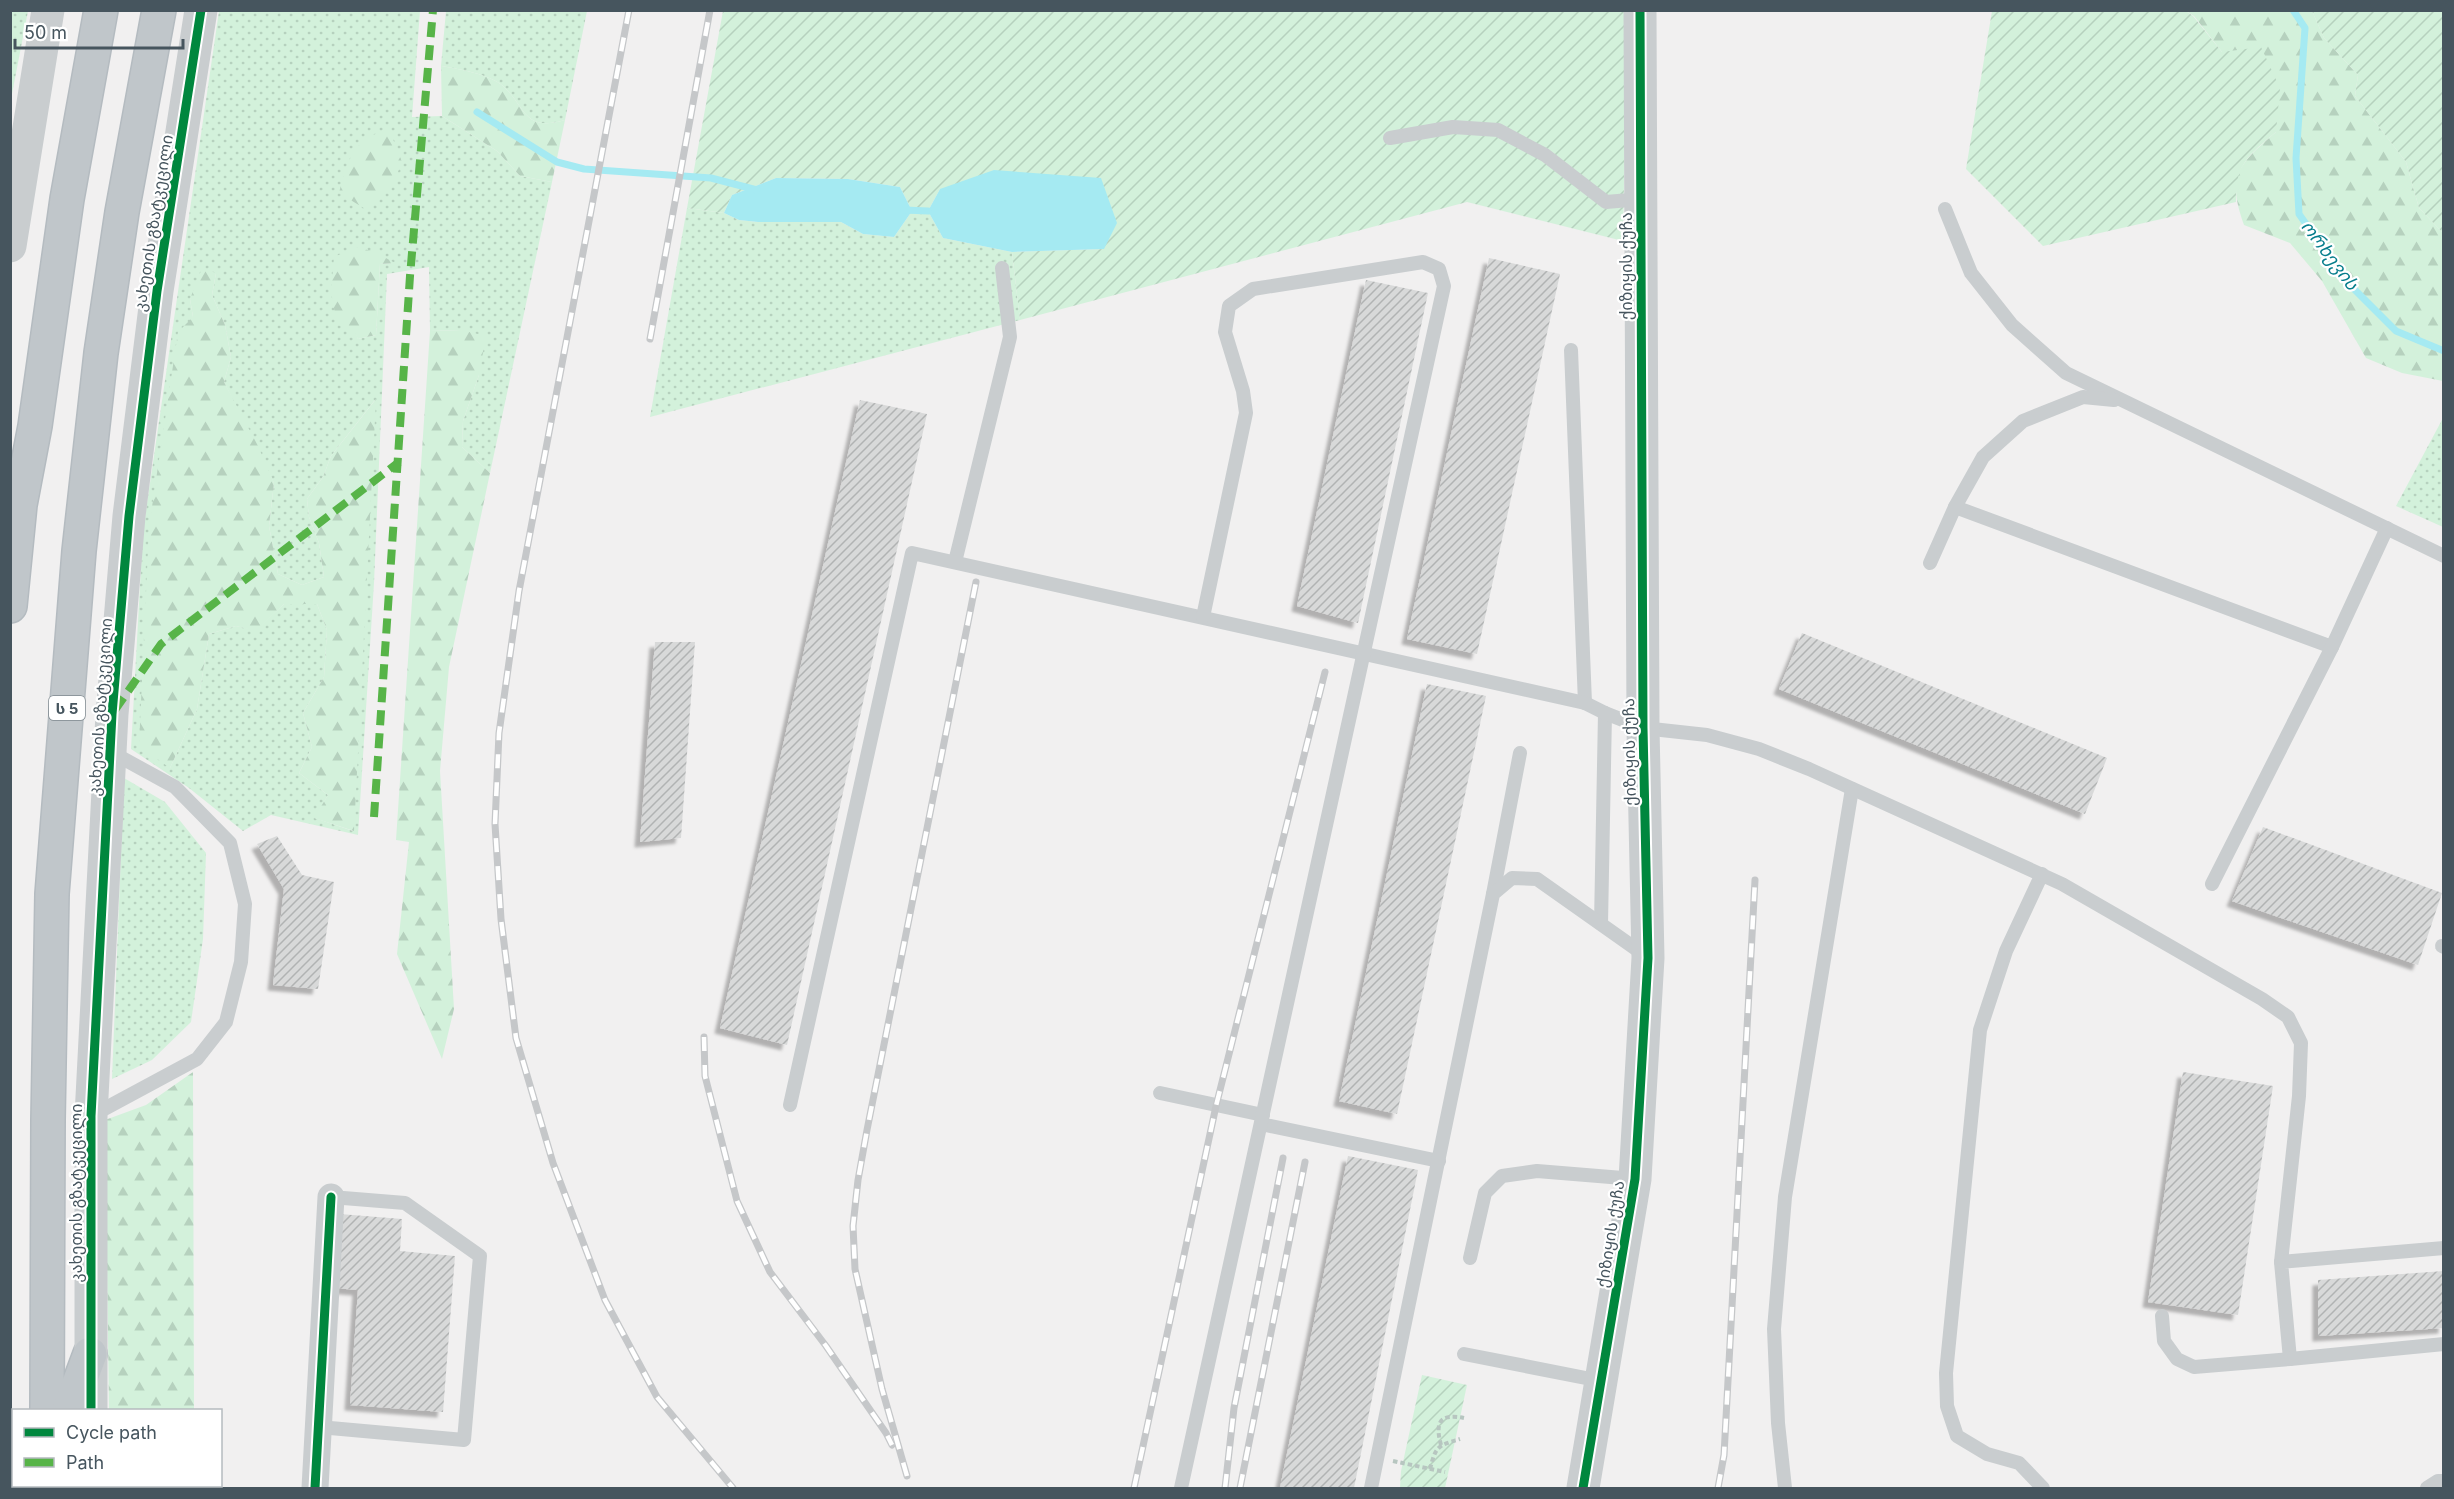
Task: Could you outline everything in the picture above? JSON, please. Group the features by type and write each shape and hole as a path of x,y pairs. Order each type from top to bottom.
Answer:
{"highway":[{"path":"10,606 15,512 35,426 67,199 100,10"},
{"name":"კახეთის გზატკეცილი","path":"46,1409 52,894 79,551 101,353 120,224 159,10"},
{"path":"69,1409 90,1354"}],"street":[{"path":"10,246 48,10"},
{"name":"კახეთის გზატკეცილი","path":"91,1409 91,1116 112,714 131,504 157,291 201,10"},
{"name":"ქიზიყის ქუჩა","path":"1583,1488 1635,1179 1648,958 1643,728 1640,10"},
{"path":"315,1488 331,1197"}],"lane":[{"path":"1390,138 1453,127 1498,130 1545,155 1606,202 1641,199"},
{"path":"1945,209 1971,273 2012,325 2066,373 2444,556"},
{"path":"1181,1488 1444,286 1439,269 1423,262 1253,290 1229,306 1225,332 1244,391 1246,413 1203,617"},
{"path":"955,562 1010,337 1002,268"},
{"path":"1571,350 1585,703"},
{"path":"1930,563 1954,507 1983,457 2023,421 2083,397 2124,401"},
{"path":"1954,507 2332,646"},
{"path":"2211,884 2332,646 2387,528"},
{"path":"790,1105 912,553 1585,703 1643,728 1707,735 1758,749 2042,874 2232,982 2288,1017 2301,1043 2300,1096 2281,1262 2290,1359"},
{"path":"1601,924 1605,713"},
{"path":"91,1116 197,1059 226,1022 241,962 245,904 230,843 175,787 111,752"},
{"path":"1371,1488 1520,753"},
{"path":"1785,1488 1778,1423 1774,1329 1785,1197 1852,789"},
{"path":"2042,874 2006,951 1980,1030 1946,1373 1947,1406 1957,1436 1987,1454 2019,1463 2043,1488"},
{"path":"1493,894 1512,878 1537,879 1648,958"},
{"path":"1160,1093 1439,1161"},
{"path":"1470,1258 1485,1193 1502,1176 1537,1171 1635,1179"},
{"path":"319,1427 464,1440 480,1256 405,1203 331,1197"},
{"path":"2281,1262 2444,1248"},
{"path":"2162,1316 2164,1341 2177,1359 2194,1367 2444,1344"},
{"path":"1464,1354 1601,1381"},
{"path":"2427,1488 2444,1481"}],"path":[{"path":"1441,1445 1438,1434 1439,1423 1451,1415 1464,1418"},
{"path":"1430,1469 1435,1450 1441,1445 1460,1439"},
{"path":"1378,1458 1445,1473"}],"green space":[{"path":"10,11 28,11 11,99"},
{"path":"219,11 420,11 412,117 442,116 497,151 520,176 552,182 490,473 462,447 463,421 479,375 461,330 430,331 429,267 387,274 374,583 358,835 271,815 243,831 189,788 131,749 143,531","holes":["334,258 393,263 380,264 376,335 358,339 334,271","216,273 212,295 225,325 231,357 224,382 274,483 269,526 278,574 302,585 324,577 319,543 309,517 307,499 323,477 331,456 375,400 353,831 315,818 328,795 299,773 312,747 303,713 324,677 327,630 317,604 284,604 256,630 236,626 209,634 197,709 170,768 193,317 190,299"]},
{"path":"446,11 587,11 565,120 541,123 533,120 527,116 511,94 497,82 473,73 441,66"},
{"path":"723,11 1627,11 1623,241 1467,202 1020,320 1012,252 1104,249 940,189 928,211 912,211 900,187 848,179 776,178 732,195 724,213 687,208"},
{"path":"1992,11 2186,11 2193,16 2222,52 2261,47 2280,88 2276,132 2245,161 2238,178 2236,202 2043,246 1966,169"},
{"path":"2186,11 2312,11 2324,38 2358,75 2355,96 2406,162 2419,208 2443,233 2443,381 2402,373 2366,358 2322,281 2290,243 2244,225 2236,194 2239,172 2253,153 2276,132 2222,52 2194,16"},
{"path":"2312,11 2443,11 2443,233 2419,208 2406,162 2355,96 2358,75 2324,38"},
{"path":"441,66 474,73 497,82 511,94 527,116 533,120 551,123 565,120 552,182 520,176 497,151 442,116"},
{"path":"389,129 402,162 391,189 367,210 339,193 342,181 349,161 359,145 377,133"},
{"path":"687,208 724,213 739,220 758,222 841,222 863,234 894,237 912,211 928,211 943,238 1012,252 1020,320 650,417"},
{"path":"356,247 375,252 395,263 380,264 376,335 358,339 355,333 337,324 331,292 334,257"},
{"path":"202,268 216,273 212,295 225,325 231,357 224,382 258,446 274,483 269,526 278,574 302,585 324,577 319,543 309,517 307,499 323,477 331,456 376,399 354,831 314,818 328,795 299,773 312,747 303,713 324,677 327,630 317,604 284,604 256,631 236,626 209,634 197,709 170,768 139,746 149,527 178,332 193,317 190,299"},
{"path":"461,330 486,336 479,375 463,421 462,447 490,473 449,667 440,771 454,1009 442,1059 397,954 409,842 396,840 430,331"},
{"path":"2443,418 2443,527 2396,506"},
{"path":"124,778 165,802 206,853 203,939 191,1022 152,1060 112,1079"},
{"path":"193,1072 194,1409 109,1409 105,1120 146,1105"},
{"path":"1422,1375 1467,1385 1445,1488 1400,1488 1401,1471"}],"water":[{"path":"994,170 1101,178 1117,223 1104,249 1012,252 943,238 928,211 940,189"},
{"path":"776,178 848,179 900,187 912,211 894,237 863,234 841,222 758,222 739,220 724,213 732,195"}],"building":[{"path":"1489,258 1560,274 1477,654 1407,639"},
{"path":"1366,280 1428,293 1358,623 1297,606"},
{"path":"860,400 927,414 787,1045 720,1028"},
{"path":"1802,633 2107,758 2085,814 1779,689"},
{"path":"655,642 695,642 681,838 640,842"},
{"path":"1427,684 1486,696 1397,1114 1339,1101"},
{"path":"2263,827 2442,893 2418,965 2232,901"},
{"path":"277,836 302,875 334,882 318,989 273,985 284,889 257,844"},
{"path":"2183,1072 2273,1086 2238,1315 2148,1302"},
{"path":"1348,1156 1418,1170 1354,1488 1280,1488"},
{"path":"340,1214 402,1219 400,1251 455,1256 443,1412 350,1405 358,1290 334,1288"},
{"path":"2444,1271 2444,1328 2318,1336 2318,1280"}],"waterway":[{"name":"ორხევის","path":"2293,10 2305,28 2296,158 2299,214 2346,281 2396,331 2444,351"},
{"path":"477,112 557,162 584,169 711,178 757,190"},
{"path":"904,210 928,211"}],"railway":[{"path":"629,10 519,591 499,733 495,824 501,919 516,1038 553,1163 605,1300 657,1397 733,1488"},
{"path":"650,339 710,10"},
{"path":"907,1476 882,1389 855,1269 853,1226 867,1130 976,582"},
{"path":"1134,1488 1216,1106 1325,672"},
{"path":"1718,1488 1724,1455 1755,880"},
{"path":"704,1037 705,1076 737,1201 770,1272 826,1346 892,1445"},
{"path":"1225,1488 1234,1408 1283,1158"},
{"path":"1240,1488 1305,1162"}],"marked path":[{"path":"374,817 410,276 433,10"},
{"path":"115,710 161,644 399,462"}],"cycle path":[{"path":"91,1409 91,1116 112,714 129,516 157,291 201,10"},
{"path":"1583,1488 1635,1179 1648,958 1643,728 1640,10"},
{"path":"315,1488 331,1197"}]}
